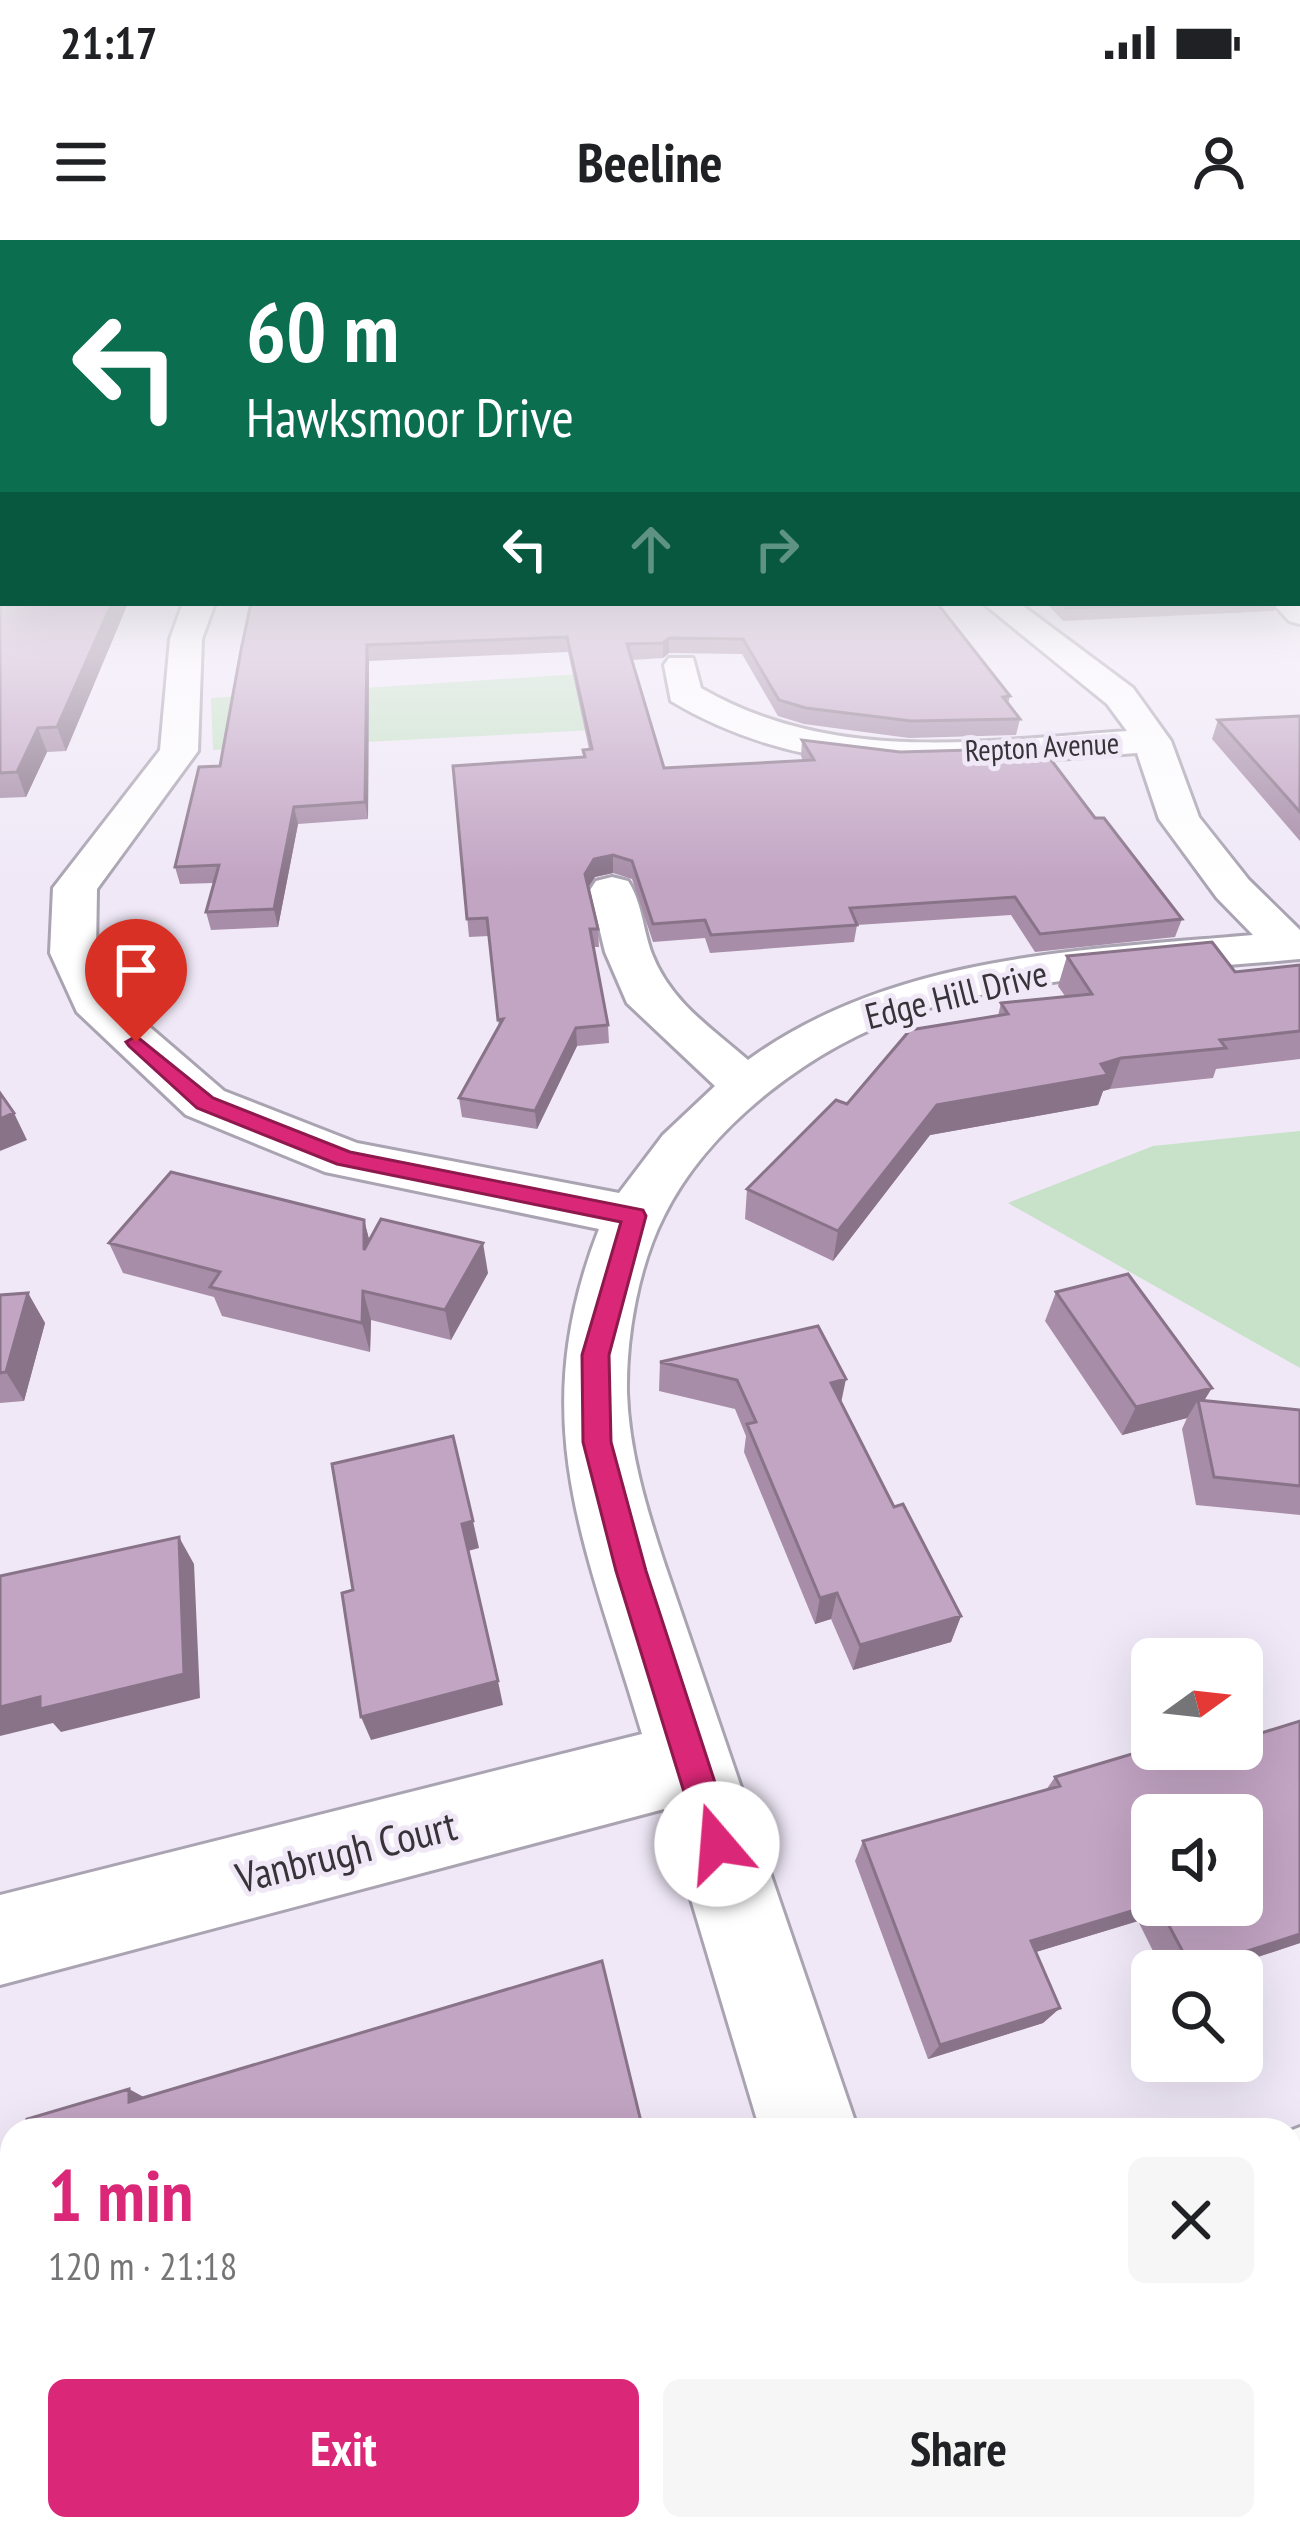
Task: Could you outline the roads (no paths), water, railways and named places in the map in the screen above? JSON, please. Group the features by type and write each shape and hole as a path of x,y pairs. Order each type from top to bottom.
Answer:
{"street":[{"path":"184,667 179,752 75,888 73,953 102,1012 205,1103 345,1159 634,1216"},
{"name":"Repton Avenue","path":"681,667 684,693 710,713 806,746 911,753 1152,741"},
{"path":"1083,667 1120,696 1152,741 1179,819 1232,889 1295,945"},
{"path":"612,890 628,952 651,1003 747,1086"},
{"name":"Edge Hill Drive","path":"805,2118 631,1571 597,1442 596,1355 634,1216 702,1125 747,1086 824,1031 893,1002 1024,971 1295,945"},
{"name":"Vanbrugh Court","path":"0,1940 691,1762"}]}
